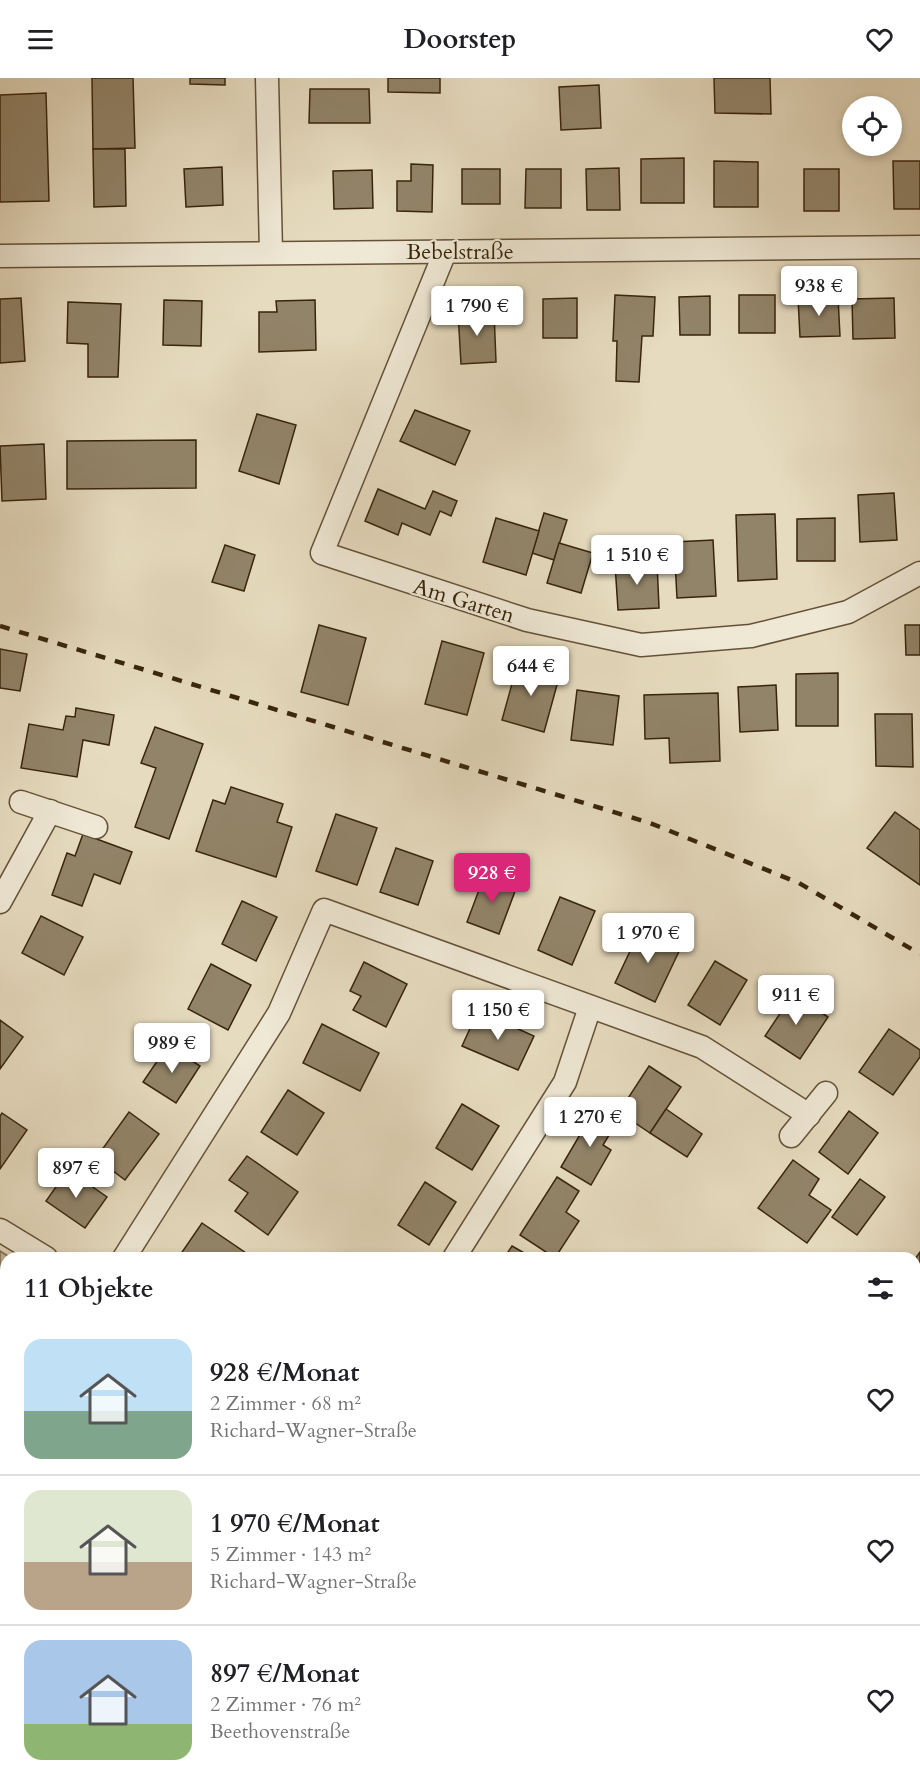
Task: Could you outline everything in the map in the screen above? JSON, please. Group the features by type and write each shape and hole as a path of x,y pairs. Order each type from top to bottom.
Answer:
{"street":[{"path":"267,78 271,252"},
{"name":"Bebelstraße","path":"0,256 920,247"},
{"name":"Am Garten","path":"445,252 322,553 527,620 641,645 751,636 848,612 920,573"},
{"path":"21,802 96,827"},
{"path":"0,902 50,810"},
{"path":"128,1252 279,1013 324,910 702,1047 809,1115"},
{"path":"458,1252 565,1083 590,1007"},
{"path":"791,1136 826,1093"},
{"path":"0,1230 36,1252"}],"building":[{"path":"92,78 133,78 135,148 93,149"},
{"path":"190,78 225,78 225,85 190,84"},
{"path":"388,78 440,78 440,93 388,92"},
{"path":"714,78 770,78 771,114 715,113"},
{"path":"599,85 601,128 561,130 559,87"},
{"path":"310,89 369,89 370,123 309,123"},
{"path":"46,93 49,201 0,202 0,95"},
{"path":"93,149 125,149 126,206 94,207"},
{"path":"684,158 684,203 641,203 641,159"},
{"path":"714,161 758,162 758,207 714,207"},
{"path":"893,161 920,161 920,209 894,209"},
{"path":"411,164 433,165 432,212 397,211 397,181 411,181"},
{"path":"222,167 223,205 186,207 184,169"},
{"path":"619,168 620,210 587,210 586,169"},
{"path":"462,169 500,169 500,204 462,204"},
{"path":"526,169 561,169 561,208 525,208"},
{"path":"804,169 839,169 839,211 804,211"},
{"path":"372,170 373,208 334,209 333,171"},
{"path":"615,295 655,297 653,336 642,336 639,382 616,381 617,341 613,341"},
{"path":"739,295 775,295 775,333 739,333"},
{"path":"710,296 710,335 680,335 679,297"},
{"path":"838,297 840,336 800,337 798,298"},
{"path":"21,298 25,361 0,363 0,299"},
{"path":"577,298 577,338 543,338 543,299"},
{"path":"894,298 895,338 853,339 852,299"},
{"path":"164,300 202,301 201,346 163,345"},
{"path":"315,300 316,350 259,352 259,312 277,312 276,301"},
{"path":"68,302 121,304 118,377 88,377 88,344 67,343"},
{"path":"494,311 496,362 461,364 458,312"},
{"path":"415,410 470,431 455,465 400,441"},
{"path":"257,414 296,425 279,484 239,471"},
{"path":"196,440 196,488 67,489 67,441"},
{"path":"44,444 46,499 2,501 0,446"},
{"path":"378,489 425,509 433,491 457,501 451,516 440,511 430,535 402,523 398,535 365,521"},
{"path":"894,493 897,540 860,542 858,495"},
{"path":"544,513 567,520 554,560 532,553"},
{"path":"775,514 777,579 738,581 736,515"},
{"path":"496,518 539,531 526,575 483,562"},
{"path":"835,518 835,561 797,561 797,519"},
{"path":"713,540 716,596 677,598 674,542"},
{"path":"559,543 593,553 581,593 547,583"},
{"path":"225,545 255,555 244,591 212,582"},
{"path":"657,562 659,608 618,610 615,564"},
{"path":"319,625 366,638 348,705 301,692"},
{"path":"905,625 920,625 920,655 906,655"},
{"path":"442,641 484,653 467,715 425,704"},
{"path":"0,649 27,654 20,691 0,688"},
{"path":"518,662 560,674 544,732 502,720"},
{"path":"838,673 838,726 796,726 796,674"},
{"path":"776,685 778,730 740,732 738,687"},
{"path":"577,690 619,696 613,745 571,740"},
{"path":"718,693 720,761 670,763 669,738 645,739 644,695"},
{"path":"76,708 114,715 109,745 83,740 77,777 21,768 29,724 63,730 66,716 75,717"},
{"path":"875,714 912,714 913,767 876,766"},
{"path":"155,727 203,744 169,839 135,827 156,768 141,763"},
{"path":"231,787 283,804 277,822 292,827 276,877 196,851 213,800 225,804"},
{"path":"895,812 920,830 920,885 867,848"},
{"path":"336,814 377,828 357,885 316,871"},
{"path":"83,834 132,852 120,884 94,874 82,906 52,895 67,853 75,856"},
{"path":"396,848 433,861 418,905 380,892"},
{"path":"485,874 517,886 499,934 467,922"},
{"path":"560,897 595,911 572,965 538,950"},
{"path":"242,901 277,917 256,961 222,944"},
{"path":"41,916 83,937 64,975 22,953"},
{"path":"642,926 682,945 655,1002 615,983"},
{"path":"715,961 747,980 720,1025 688,1005"},
{"path":"364,962 407,984 386,1027 353,1010 361,996 350,991"},
{"path":"211,964 251,985 228,1030 188,1009"},
{"path":"793,994 828,1017 800,1059 765,1036"},
{"path":"478,1011 534,1036 518,1070 462,1046"},
{"path":"0,1020 23,1037 0,1069"},
{"path":"322,1024 379,1053 360,1091 303,1063"},
{"path":"889,1029 920,1050 920,1057 893,1095 859,1072"},
{"path":"168,1045 200,1066 176,1103 143,1082"},
{"path":"649,1066 681,1087 650,1133 619,1112"},
{"path":"288,1090 324,1113 297,1155 261,1132"},
{"path":"462,1104 499,1126 472,1170 436,1148"},
{"path":"595,1109 617,1122 603,1145 611,1150 591,1185 561,1167"},
{"path":"666,1109 702,1134 687,1157 650,1133"},
{"path":"849,1111 878,1133 848,1174 819,1152"},
{"path":"129,1112 159,1134 125,1180 96,1158"},
{"path":"2,1113 27,1130 0,1169 0,1116"},
{"path":"247,1156 298,1192 268,1235 235,1211 248,1193 229,1180"},
{"path":"793,1160 819,1179 809,1195 831,1210 807,1243 758,1208"},
{"path":"68,1170 107,1197 85,1228 46,1201"},
{"path":"557,1177 579,1191 566,1212 579,1221 559,1252 546,1252 520,1235"},
{"path":"860,1179 885,1197 857,1235 832,1217"},
{"path":"425,1182 456,1202 429,1245 398,1225"},
{"path":"202,1223 245,1252 182,1252"},
{"path":"512,1246 522,1252 508,1252"}],"railway":[{"path":"0,626 650,823 799,883 920,954"}]}
